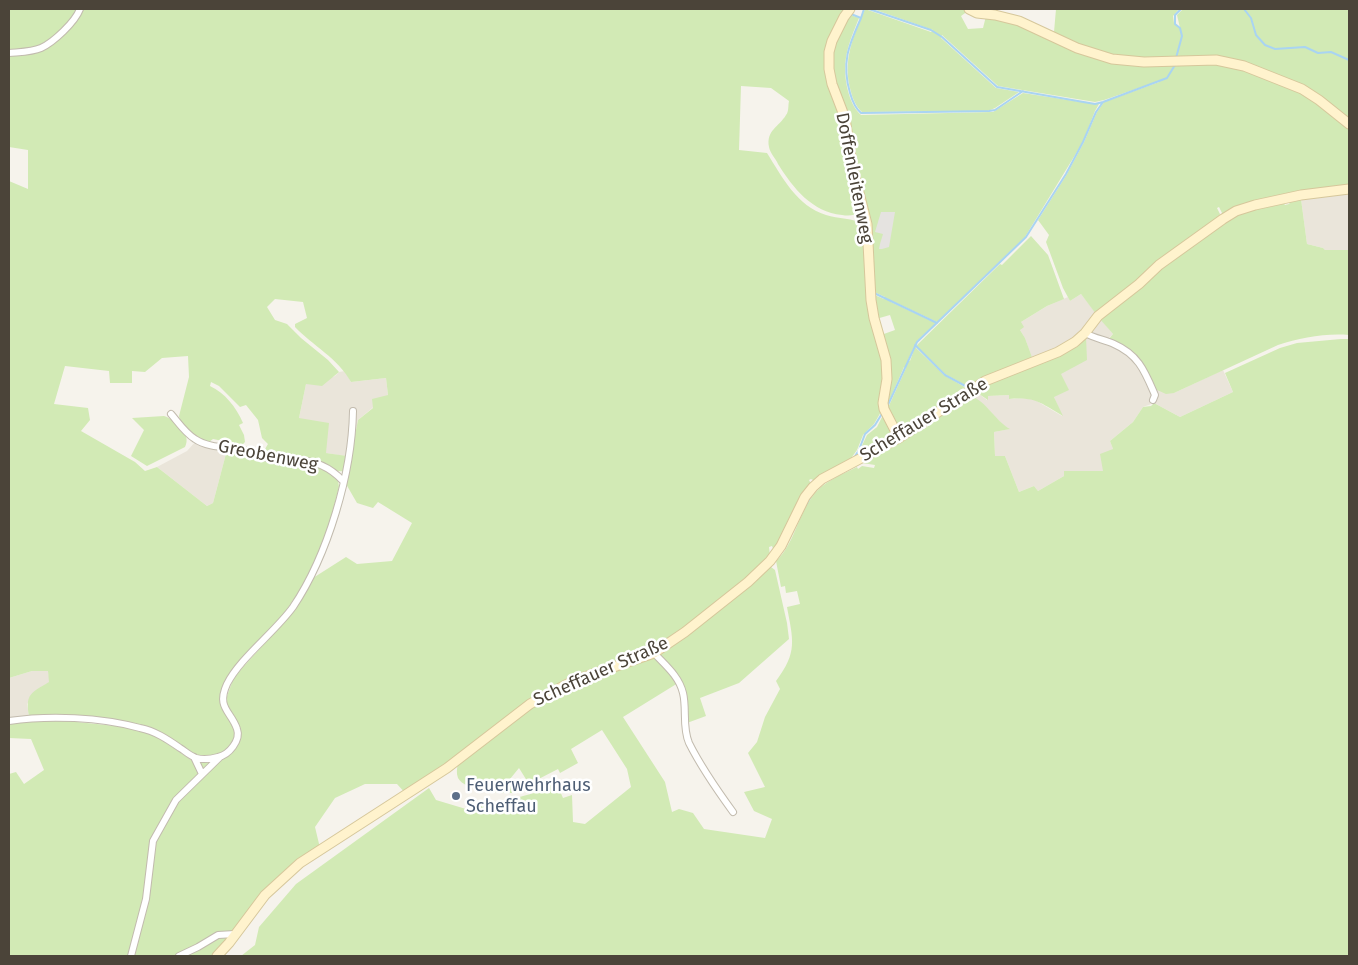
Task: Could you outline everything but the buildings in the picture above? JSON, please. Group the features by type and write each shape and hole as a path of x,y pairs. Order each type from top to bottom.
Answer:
{"street":[{"path":"9,54 40,48 70,24 77,17 80,9"},
{"name":"Doffenleitenweg","path":"850,9 832,41 829,52 829,69 832,84 845,118 853,169 867,224 871,300 887,369 884,409 899,438"},
{"path":"969,9 977,13 1019,20 1077,48 1112,59 1144,62 1216,60 1244,66 1302,89 1320,100 1349,124"},
{"name":"Scheffauer Straße","path":"217,956 265,895 300,863 447,768 530,704 574,681 654,653 685,632 741,588 770,561 781,546 805,497 822,479 899,438 985,382 1058,352 1085,333 1098,316 1139,284 1159,265 1236,211 1301,195 1349,189"},
{"path":"1085,333 1118,346 1137,360 1142,365 1155,395 1152,400"},
{"path":"131,956 146,899 153,840 176,800 232,748 238,736 237,728 225,710 223,698 226,686 240,666 292,607 313,571 331,527 353,430 353,411"},
{"name":"Greobenweg","path":"171,414 195,440 220,447 244,450 271,460 283,462 308,461 334,472 343,480"},
{"path":"654,653 680,682 684,694 688,741 705,772 733,812"},
{"path":"9,721 36,718 69,718 138,727 163,737 194,758 206,760 221,757"},
{"path":"194,758 202,774"},
{"path":"179,956 218,935 235,934"}],"shaded area":[{"path":"1349,192 1349,250 1325,250 1307,244 1301,199"},
{"path":"881,212 895,212 889,247 879,249 883,234 875,232"},
{"path":"1081,294 1113,334 1108,339 1134,355 1144,365 1155,389 1174,393 1223,370 1233,392 1180,417 1154,403 1143,407 1133,422 1110,441 1113,449 1103,471 1064,471 1064,476 1038,491 1034,486 1019,492 1005,456 995,456 994,432 1009,429 984,405 968,396 975,391 987,400 987,396 1009,395 1010,399 1027,398 1035,400 1062,416 1054,397 1034,364 1025,338 1020,330 1021,322 1047,306 1068,297 1070,301"},
{"path":"345,371 351,382 386,378 388,395 358,420 351,457 326,453 299,418 306,384 335,376 339,372"},
{"path":"196,441 227,450 213,503 207,506 157,467 187,451"},
{"path":"32,671 48,671 50,682 36,691 27,704 29,716 9,719 9,678"}],"green space":[{"path":"9,9 77,9 52,37 40,45 18,50 18,55 34,52 46,47 77,21 83,9 847,9 830,43 828,70 833,97 845,127 860,212 846,216 821,209 804,197 784,173 769,147 769,137 787,114 789,101 771,88 741,86 739,150 767,153 791,190 816,211 864,224 870,309 885,364 881,399 882,410 874,424 863,435 852,460 827,472 815,481 809,480 811,484 803,494 774,551 772,546 769,547 770,556 755,572 674,636 653,650 635,658 583,674 538,695 406,794 397,784 365,784 335,798 315,827 320,848 284,873 229,942 213,956 9,956 9,774 16,772 24,784 44,770 31,739 9,738 9,723 48,719 135,728 152,733 191,760 195,755 152,728 72,716 29,716 29,698 34,692 49,682 48,671 32,671 9,678 9,181 28,189 28,150 9,147","holes":["275,299 303,302 307,318 295,324 295,327 332,359 351,382 386,378 388,395 372,399 373,408 358,420 346,484 357,503 373,508 378,502 412,523 392,561 357,564 346,557 313,578 296,605 274,633 234,677 227,696 220,697 224,685 233,671 273,628 305,582 327,534 339,487 338,480 323,468 310,463 271,462 242,452 227,450 213,503 207,506 157,467 145,471 135,462 81,431 90,420 88,408 54,404 65,366 109,371 110,383 132,383 132,371 145,372 162,358 188,356 189,377 179,416 180,421 190,432 209,442 213,439 242,445 245,442 239,425 243,423 237,411 230,401 210,386 211,382 219,386 240,407 246,405 258,420 262,438 268,444 262,454 275,458 314,460 333,469 344,471 347,456 326,453 329,423 299,418 306,384 322,386 339,372 287,324 275,320 267,307"]},
{"path":"865,9 931,32 933,30 873,9 967,9 968,11 961,16 968,29 983,28 986,16 1021,24 1092,56 1230,64 1302,91 1349,126 1349,186 1226,214 1222,213 1219,207 1217,208 1220,214 1218,220 1096,314 1081,294 1070,301 1063,288 1046,242 1049,235 1038,220 1067,174 1097,112 1104,102 1159,81 1095,102 998,86 942,35 941,38 996,88 1019,92 988,111 862,112 856,105 852,95 848,59 856,30"},
{"path":"1056,9 1179,9 1173,16 1174,23 1180,28 1177,15 1183,9 1349,9 1349,122 1337,111 1246,65 1174,59 1112,57 1056,36 1054,32"},
{"path":"848,14 859,18 847,54 846,81 851,101 861,115 993,112 1023,93 1099,104 1083,142 1025,237 937,322 891,302 936,323 917,341 908,360 910,361 915,347 944,375 968,389 902,432 899,431 887,410 906,368 904,367 887,406 881,335 895,330 890,315 876,319 872,294 884,299 885,297 872,291 870,230 835,86 831,54"},
{"path":"1301,199 1307,244 1325,250 1349,250 1349,335 1322,335 1286,342 1174,393 1166,394 1155,389 1144,365 1134,355 1108,340 1113,334 1099,318 1166,262 1230,217 1244,211 1283,202 1285,205 1291,201"},
{"path":"1031,236 1048,255 1064,299 1047,306 1021,322 1024,327 1020,330 1033,360 970,388 945,374 916,346"},
{"path":"1086,337 1087,360 1061,374 1069,390 1054,397 1063,416 1032,400 1009,399 1009,395 988,396 988,400 976,392 977,389"},
{"path":"1349,339 1349,956 241,956 255,945 259,927 296,884 429,788 436,800 466,809 472,801 495,810 513,812 512,799 538,792 556,782 563,798 572,795 573,822 585,824 631,787 627,769 602,730 571,749 578,763 560,773 558,769 529,784 519,768 510,779 514,793 484,790 468,786 458,778 458,763 508,722 556,692 650,658 656,659 678,683 623,717 665,782 672,812 679,809 693,813 704,829 765,838 772,819 754,811 744,792 765,787 748,753 757,742 765,717 780,689 776,681 791,654 792,637 787,607 800,604 797,591 786,593 785,586 781,587 776,561 787,547 807,505 821,487 832,479 857,467 858,469 862,466 874,468 875,465 862,463 927,427 968,396 979,400 1010,429 994,432 995,456 1005,456 1019,492 1034,486 1038,491 1064,476 1064,471 1103,471 1100,454 1113,449 1110,441 1133,422 1143,407 1151,406 1154,403 1180,417 1233,392 1225,373 1280,348 1297,343"},
{"path":"884,413 892,434 891,439 856,458 867,435 877,427"},
{"path":"164,416 182,428 187,442 185,447 147,466 131,456 144,430 132,418"},
{"path":"768,567 775,570 789,639 739,683 700,698 706,716 687,723 686,693 660,655 661,652"}],"waterway":[{"path":"851,14 861,18 864,9"},
{"path":"869,9 931,30 942,37 997,87 1095,104 1167,78 1175,65"},
{"path":"1176,58 1182,36 1180,28 1175,24 1175,15 1181,9"},
{"path":"1244,9 1251,18 1256,35 1265,45 1275,49 1305,47 1318,53 1331,52 1349,60"},
{"path":"861,18 850,45 846,63 847,82 855,106 861,113 989,111 995,110 1023,91"},
{"path":"887,407 917,342 1026,237 1066,174 1096,112 1103,102"},
{"path":"874,293 937,323"},
{"path":"915,345 945,375 969,388"},
{"path":"854,458 865,434 875,425 883,412"},
{"path":"806,505 811,496"}],"place":[{"name":"Feuerwehrhaus Scheffau","path":"456,796"}]}
